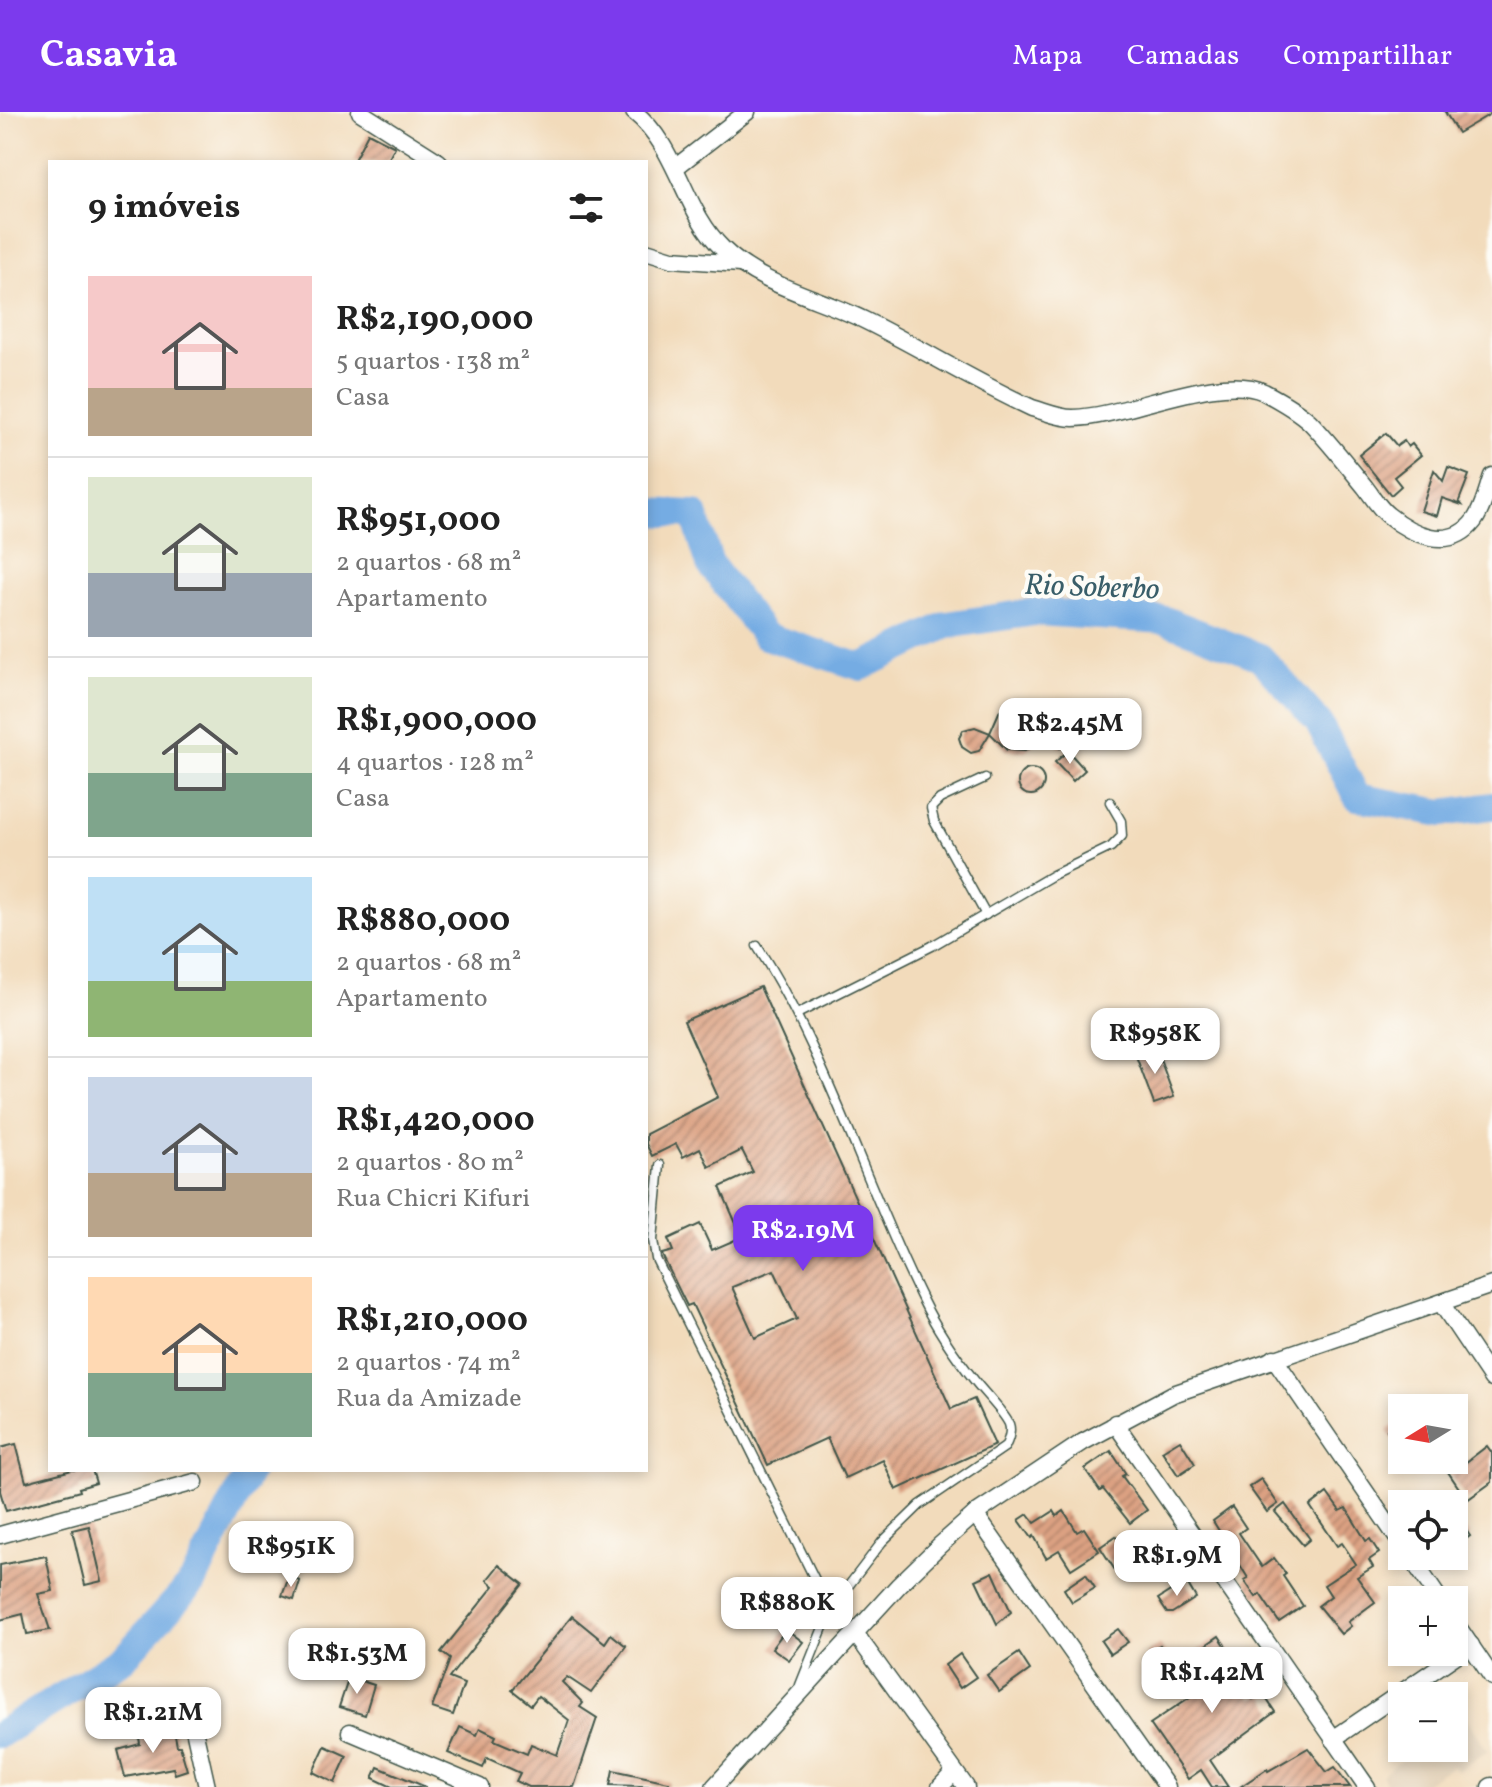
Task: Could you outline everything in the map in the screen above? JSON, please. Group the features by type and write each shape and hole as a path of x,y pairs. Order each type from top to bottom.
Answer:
{"street":[{"path":"360,112 436,160"},
{"path":"634,112 645,121 676,167 702,221 720,246 740,264 863,319 1019,402 1055,416 1092,416 1226,386 1249,386 1307,419 1387,514 1420,536 1446,538 1468,528 1476,519 1492,476"},
{"path":"676,167 747,112"},
{"path":"648,252 672,259 740,264"},
{"path":"714,1787 899,1585 975,1514 1115,1423 1173,1394 1492,1285"},
{"path":"1441,1303 1492,1379"},
{"path":"1274,1358 1388,1525"},
{"path":"1115,1423 1367,1787"},
{"path":"0,1535 195,1482"},
{"path":"975,1514 1167,1787"},
{"path":"855,1633 966,1787"},
{"path":"1468,1641 1492,1677"},
{"path":"1333,1739 1471,1645"},
{"path":"187,1698 207,1787"},
{"path":"350,1732 480,1787"},
{"path":"940,1787 954,1772"}],"lane":[{"path":"985,778 940,799 931,808 934,821 986,915"},
{"path":"797,1014 932,946 1053,875 1111,847 1122,836 1121,821 1110,802"},
{"path":"757,946 785,990 824,1070 907,1268 931,1316 970,1375 1009,1424 1005,1447 920,1505 882,1542 830,1610 793,1700"},
{"path":"660,1165 653,1240 656,1259 830,1610"}],"shaded area":[{"path":"1468,1720 1488,1751 1457,1771 1452,1766 1420,1787 1388,1787 1381,1775 1399,1762 1468,1762"}],"building":[{"path":"1445,112 1492,112 1492,113 1458,133"},
{"path":"368,133 395,147 388,160 354,160"},
{"path":"1386,433 1397,446 1404,441 1408,447 1412,444 1421,455 1394,477 1401,486 1391,495 1359,455"},
{"path":"1448,467 1469,475 1459,501 1462,505 1442,498 1437,516 1421,511 1434,470 1443,481"},
{"path":"1015,704 1030,709 1042,730 1034,744 1025,751 1007,750 990,733 1000,710"},
{"path":"1056,723 1070,739 1060,748 1046,732"},
{"path":"975,727 990,733 979,751 971,753 962,747 959,738 963,730"},
{"path":"1068,751 1085,770 1073,781 1055,762"},
{"path":"1031,769 1040,773 1044,782 1040,791 1031,795 1022,791 1018,782 1022,773"},
{"path":"760,987 951,1409 974,1399 995,1445 896,1490 883,1460 845,1478 827,1438 768,1465 692,1304 687,1306 662,1254 673,1251 668,1239 700,1224 712,1250 742,1237 720,1187 753,1172 742,1150 709,1167 700,1148 683,1157 676,1144 652,1156 648,1148 648,1133 718,1097 684,1021","holes":["774,1270 797,1319 755,1338 732,1287"]},
{"path":"1156,1048 1174,1097 1154,1104 1136,1056"},
{"path":"1180,1440 1195,1464 1178,1475 1162,1451"},
{"path":"16,1444 26,1482 64,1472 93,1472 96,1483 79,1488 80,1491 6,1511 0,1491 0,1448"},
{"path":"1487,1446 1492,1453 1492,1482 1468,1499 1468,1490 1460,1490 1449,1474 1468,1474 1468,1461"},
{"path":"1111,1451 1126,1474 1122,1476 1147,1510 1130,1523 1103,1489 1100,1491 1085,1469"},
{"path":"1261,1479 1278,1504 1267,1512 1249,1487"},
{"path":"1327,1493 1340,1511 1346,1508 1366,1541 1370,1539 1379,1553 1369,1560 1373,1567 1357,1577 1375,1602 1348,1622 1351,1626 1341,1634 1318,1606 1331,1596 1324,1585 1356,1564 1342,1543 1337,1546 1310,1506"},
{"path":"1285,1504 1310,1539 1303,1545 1275,1512"},
{"path":"1232,1507 1246,1528 1239,1533 1262,1567 1274,1558 1303,1606 1279,1622 1260,1594 1256,1597 1244,1580 1248,1578 1213,1521"},
{"path":"1054,1511 1057,1516 1064,1511 1077,1532 1084,1528 1099,1551 1071,1569 1059,1550 1046,1558 1034,1536 1032,1538 1019,1520 1028,1514 1035,1523"},
{"path":"89,1526 102,1581 85,1585 72,1530"},
{"path":"1116,1536 1133,1562 1117,1573 1100,1547"},
{"path":"46,1556 53,1591 38,1594 50,1630 27,1634 23,1614 0,1620 0,1565"},
{"path":"499,1565 523,1584 449,1678 464,1684 453,1715 432,1708 450,1659 441,1652 494,1586 487,1580"},
{"path":"993,1572 1011,1612 997,1624 976,1580"},
{"path":"1086,1574 1095,1588 1072,1602 1064,1589"},
{"path":"289,1577 300,1581 294,1600 282,1596"},
{"path":"1186,1581 1196,1598 1167,1613 1158,1599"},
{"path":"572,1616 605,1643 611,1634 626,1646 591,1693 567,1677 562,1682 583,1703 580,1707 597,1718 574,1787 529,1787 516,1781 520,1773 487,1758 483,1768 448,1753 460,1727 477,1735 480,1728 496,1736 494,1740 527,1754 531,1744 557,1755 569,1720 538,1696 531,1705 512,1690"},
{"path":"786,1629 803,1642 789,1660 772,1648"},
{"path":"1118,1629 1128,1642 1110,1654 1101,1641"},
{"path":"1219,1636 1243,1672 1238,1676 1253,1699 1262,1692 1275,1712 1210,1760 1228,1787 1212,1787 1201,1770 1188,1779 1150,1724 1212,1682 1193,1654"},
{"path":"1160,1645 1173,1665 1157,1674 1146,1653"},
{"path":"1019,1653 1030,1670 999,1692 987,1675"},
{"path":"960,1654 976,1677 960,1688 945,1665"},
{"path":"349,1677 374,1685 365,1715 339,1707"},
{"path":"174,1730 187,1770 175,1774 173,1768 125,1777 118,1750 140,1744 139,1737"},
{"path":"325,1746 347,1756 335,1783 313,1772"},
{"path":"1308,1748 1327,1772 1335,1767 1350,1787 1240,1787 1267,1769"},
{"path":"378,1767 426,1787 392,1787 373,1778"},
{"path":"613,1770 669,1782 669,1787 610,1785"}],"waterway":[{"name":"Rio Soberbo","path":"648,512 694,514 710,564 765,636 861,667 947,625 1035,612 1165,620 1260,657 1318,722 1357,797 1442,813 1492,806"},
{"name":"Rio Soberbo","path":"0,1734 124,1658 192,1583 249,1472"}]}
